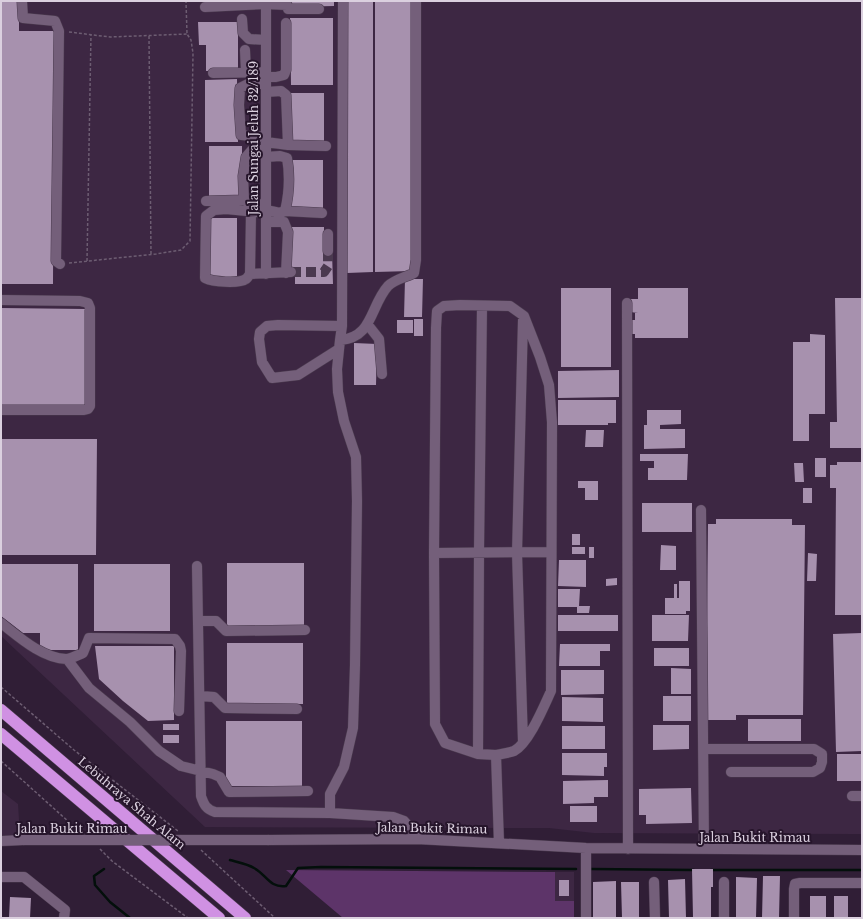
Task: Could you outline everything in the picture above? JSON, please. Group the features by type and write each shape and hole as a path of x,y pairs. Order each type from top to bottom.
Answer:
{"highway":[{"name":"Lebuhraya Shah Alam","path":"1,710 245,918"},
{"path":"1,734 219,918"}],"street":[{"path":"22,1 23,18 55,21 59,31 56,261 60,264"},
{"path":"330,813 330,794 344,767 353,728 355,665 357,501 356,457 344,421 338,392 337,369 342,326 342,1"},
{"path":"342,326 267,326 260,332 259,339 262,362 272,378 298,375 340,344 360,333 368,325 377,303 389,285 414,273 416,260 416,1"},
{"path":"205,7 244,3 287,3 288,10 319,9"},
{"name":"Jalan Sungai Jeluh 32/189","path":"266,3 266,274"},
{"path":"242,19 243,33 249,39 266,40"},
{"path":"285,211 288,199 287,158 280,156 266,147 241,135 239,105 240,88 248,84 266,81 284,75 286,70 286,23"},
{"path":"245,50 246,72"},
{"path":"213,73 246,72 266,81 286,95 288,145"},
{"path":"244,200 243,176 246,157 252,150 288,145 326,146"},
{"path":"206,201 244,200 284,222 288,232 289,273 250,274"},
{"path":"251,212 250,274 246,279 236,282 210,280 205,278 206,216 214,210 226,209 266,213 280,213 285,211 322,213"},
{"path":"328,234 328,251"},
{"path":"1,300 80,301 88,303 90,308 90,406 88,410 1,410"},
{"path":"627,303 628,848"},
{"path":"444,306 510,306 524,316 549,385 552,422 551,691 535,724 523,742 514,751 496,755 478,754 445,743 435,724 434,552 437,311 444,306"},
{"path":"478,754 482,306"},
{"path":"523,742 517,553 524,316"},
{"path":"368,325 379,339 382,374"},
{"path":"701,510 704,849"},
{"path":"434,552 551,552"},
{"path":"197,566 201,796 207,809 215,812 330,813 392,817 404,821 412,830 417,839"},
{"path":"199,621 216,621 226,631 305,630"},
{"path":"1,623 35,649 67,659 83,653 89,638 175,639 180,646 181,651 179,711"},
{"path":"67,659 89,688 130,722 159,751 181,766 220,777 229,792 308,791"},
{"path":"200,696 214,697 225,708 297,709"},
{"path":"703,749 814,749 822,754 820,768 813,772 731,772"},
{"path":"496,755 499,843"},
{"name":"Jalan Bukit Rimau","path":"1,841 417,839 586,848 862,850"},
{"path":"586,848 586,918"},
{"path":"1,877 24,877 65,910 64,918"},
{"path":"654,882 654,918"},
{"path":"724,882 724,918"},
{"path":"794,918 795,884 862,883"}],"path":[{"path":"60,264 151,255 181,250 190,240 193,53 191,40 186,34 186,1"},
{"path":"59,31 110,37 186,34"},
{"path":"87,261 91,34"},
{"path":"149,36 151,255"},
{"path":"1,687 74,750 182,834"},
{"path":"201,850 275,918"}],"shaded area":[{"path":"1,1 862,1 862,834 594,833 549,828 205,827 1,636"},
{"path":"1,791 18,804 20,835 1,835"},
{"path":"286,870 555,872 555,901 574,901 574,918 343,918"},
{"path":"555,872 574,872 574,901 555,901"}],"building":[{"path":"1,1 19,1 19,31 54,31 53,284 1,284"},
{"path":"290,1 334,1 334,6 290,7"},
{"path":"347,1 373,1 373,272 347,273"},
{"path":"375,1 411,1 411,271 375,272"},
{"path":"290,18 333,18 333,85 291,85"},
{"path":"198,22 238,22 238,71 206,71 206,45 199,45"},
{"path":"237,79 238,142 205,142 205,80"},
{"path":"291,93 324,93 324,144 291,144"},
{"path":"209,146 242,146 242,197 209,197"},
{"path":"291,160 323,160 323,210 290,210"},
{"path":"208,218 237,218 237,278 208,278"},
{"path":"291,227 324,227 324,251 332,251 333,284 295,284 295,277 291,277"},
{"path":"405,279 423,279 422,317 404,317"},
{"path":"561,288 611,288 611,367 561,367"},
{"path":"638,288 688,288 688,338 635,338 635,334 629,334 629,320 635,320 635,313 638,313 630,312 630,299 638,299"},
{"path":"835,298 862,298 862,448 830,448 830,422 837,422"},
{"path":"1,308 86,309 86,406 1,406"},
{"path":"414,319 423,319 423,336 414,336"},
{"path":"397,320 413,320 413,333 397,333"},
{"path":"810,334 825,335 825,414 809,414 809,441 793,441 793,342 810,342"},
{"path":"354,343 377,344 376,385 354,385"},
{"path":"619,370 619,397 558,398 558,371"},
{"path":"558,400 616,400 616,423 608,423 608,425 558,425"},
{"path":"647,410 681,410 681,424 660,425 660,429 685,429 685,448 644,449 644,425 647,425"},
{"path":"586,430 604,430 603,447 585,447"},
{"path":"1,439 97,439 96,555 1,555"},
{"path":"640,454 688,454 687,480 648,480 648,468 654,468 654,461 640,461"},
{"path":"815,458 826,458 826,477 815,477"},
{"path":"837,462 862,462 862,615 835,615 836,488 830,488 830,465 837,465"},
{"path":"794,463 803,463 804,482 795,482"},
{"path":"578,481 598,481 598,500 585,500 585,488 578,488"},
{"path":"803,488 812,488 812,503 803,503"},
{"path":"642,503 692,503 692,532 642,532"},
{"path":"716,519 792,519 792,525 805,525 803,715 736,715 736,720 706,720 708,524 716,524"},
{"path":"572,534 580,534 580,545 572,545"},
{"path":"661,545 676,546 676,570 660,570"},
{"path":"572,547 585,547 585,554 572,554"},
{"path":"589,547 594,547 594,558 589,558"},
{"path":"808,553 817,554 816,581 807,581"},
{"path":"559,560 586,560 586,587 558,586"},
{"path":"227,563 304,563 304,627 227,627"},
{"path":"1,564 78,564 78,650 40,650 40,633 23,633 1,616"},
{"path":"94,564 170,564 170,631 94,631"},
{"path":"617,578 617,585 606,586 606,579"},
{"path":"679,581 690,581 690,611 686,611 686,614 665,614 665,598 674,598 674,584 677,584 677,598 679,598"},
{"path":"558,589 580,589 579,606 590,606 589,613 577,613 577,607 558,607"},
{"path":"558,615 618,615 618,631 558,631"},
{"path":"652,615 689,615 688,641 652,641"},
{"path":"862,633 862,751 836,752 833,634"},
{"path":"227,643 303,643 303,704 227,704"},
{"path":"560,644 610,644 610,651 600,651 600,666 559,666"},
{"path":"95,646 174,646 174,720 148,721 99,679"},
{"path":"654,648 689,648 689,666 654,666"},
{"path":"671,668 691,669 691,694 671,694"},
{"path":"561,670 604,670 604,694 561,695"},
{"path":"663,696 691,696 691,721 663,721"},
{"path":"562,697 603,698 603,722 562,721"},
{"path":"748,719 801,719 801,741 748,741"},
{"path":"226,721 302,721 302,786 226,786"},
{"path":"163,724 179,724 179,730 163,730"},
{"path":"653,725 689,725 689,749 653,750"},
{"path":"562,726 605,726 605,749 562,749"},
{"path":"163,735 179,735 179,743 163,743"},
{"path":"562,753 607,753 607,767 604,767 604,776 562,775"},
{"path":"837,754 862,754 862,781 837,781"},
{"path":"608,780 608,797 594,797 594,803 563,804 563,781"},
{"path":"691,788 692,823 646,824 646,815 639,815 639,789"},
{"path":"570,806 597,806 597,822 570,822"},
{"path":"692,869 713,869 713,887 711,887 711,918 693,918"},
{"path":"763,876 780,876 779,918 762,918"},
{"path":"736,877 757,878 756,918 736,918"},
{"path":"685,879 686,918 669,918 668,880"},
{"path":"559,880 569,880 569,896 559,896"},
{"path":"616,881 616,918 593,918 593,882"},
{"path":"621,882 639,882 639,918 622,918"},
{"path":"810,896 826,896 826,918 810,918"},
{"path":"834,896 848,896 848,918 834,918"},
{"path":"10,897 31,898 30,918 9,918"}],"waterway":[{"path":"230,860 252,867 272,883 280,886 286,886 298,868 576,869"},
{"path":"104,869 94,876 95,885 110,902 130,918"},
{"path":"591,869 694,870"},
{"path":"711,870 862,870"}],"tunnel":[{"path":"291,272 324,272 328,266 328,251"}]}
